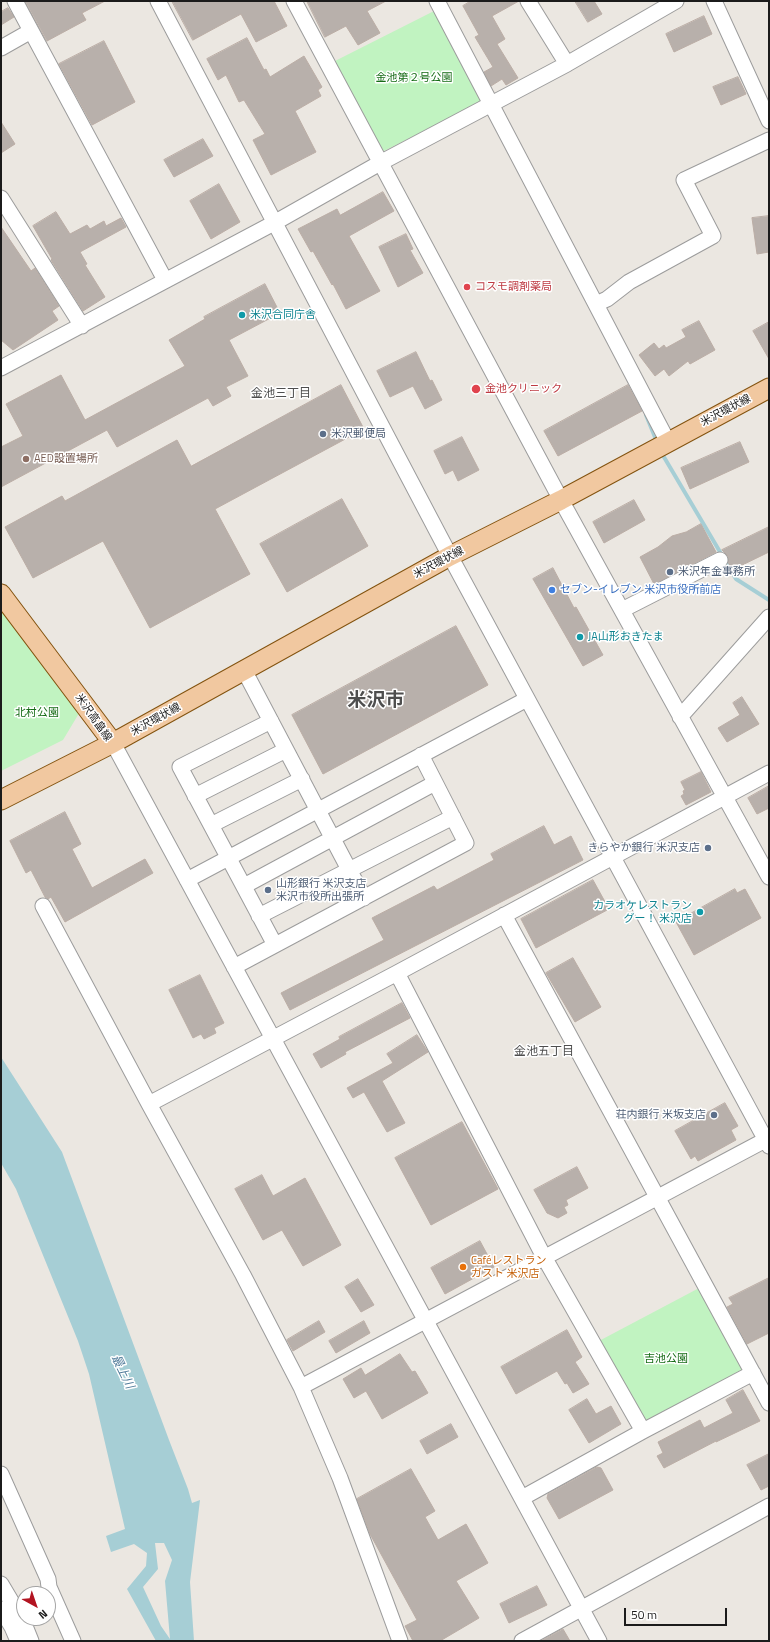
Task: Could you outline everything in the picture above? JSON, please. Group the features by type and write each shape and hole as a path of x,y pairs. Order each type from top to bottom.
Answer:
{"main road":[{"name":"米沢環状線","path":"113,744 450,556 561,500 769,388"},
{"name":"米沢高畠線","path":"1,594 113,744 1,800"}],"street":[{"path":"15,1 165,280"},
{"path":"158,1 450,556 768,1141 657,1196 426,1322 301,1387"},
{"path":"294,1 561,500 769,877"},
{"path":"437,1 668,442"},
{"path":"528,1 567,64"},
{"path":"1,368 274,223 380,162 567,64 676,1"},
{"path":"714,1 769,121"},
{"path":"1,48 31,31"},
{"path":"596,304 629,282 713,236 684,180 769,140"},
{"path":"1,198 82,326"},
{"path":"622,610 720,560"},
{"path":"680,717 769,617"},
{"path":"244,670 364,898"},
{"path":"187,880 527,699"},
{"path":"271,721 180,767 275,945"},
{"path":"113,744 599,1641"},
{"path":"195,796 286,750"},
{"path":"234,967 466,843 421,755"},
{"path":"149,1104 397,973 769,773"},
{"path":"211,825 302,779"},
{"path":"244,886 435,783"},
{"path":"259,916 453,817"},
{"path":"43,906 243,1275 301,1387 340,1478 400,1641"},
{"path":"504,915 769,1403"},
{"path":"397,973 544,1257 643,1431"},
{"path":"522,1498 643,1431 753,1373"},
{"path":"1,1474 48,1579 49,1587 73,1641"},
{"path":"522,1641 769,1506"},
{"path":"1,1584 24,1621 31,1641"},
{"path":"1,1597 18,1623 25,1641"},
{"path":"1,1609 12,1627 18,1641"}],"green space":[{"name":"金池第２号公園","path":"436,10 484,101 380,153 333,62"},
{"name":"北村公園","path":"1,606 81,710 63,740 1,771"},
{"name":"吉池公園","path":"701,1287 746,1370 643,1426 597,1342"}],"water":[{"name":"最上川","path":"1,1057 62,1152 192,1503 200,1500 190,1582 194,1641 156,1641 127,1589 146,1566 147,1553 134,1544 111,1552 106,1536 125,1529 89,1374 78,1341 16,1189 1,1163","holes":["155,1543 164,1543 172,1560 165,1581 170,1639 161,1626 143,1587 158,1569"]}],"building":[{"path":"25,1 105,1 82,13 86,20 47,41"},
{"path":"172,1 274,1 287,26 256,42 241,14 193,40"},
{"path":"307,1 386,1 367,11 380,33 358,45 346,26 325,37"},
{"path":"471,1 519,1 492,16 505,39 497,44 518,78 506,85 502,79 491,86 484,72 493,67 475,37 479,35 463,6"},
{"path":"575,1 594,1 602,14 588,22"},
{"path":"8,8 14,17 1,25 1,12"},
{"path":"704,16 712,34 674,52 666,34"},
{"path":"247,38 264,70 266,69 270,77 304,56 322,87 318,90 321,96 295,111 316,152 271,175 253,140 265,134 244,100 239,102 226,75 218,80 207,59"},
{"path":"104,41 135,102 92,125 59,64"},
{"path":"738,77 746,94 721,105 713,87"},
{"path":"1,122 15,144 1,153"},
{"path":"203,139 213,156 174,177 164,160"},
{"path":"219,184 240,222 211,239 190,201"},
{"path":"383,192 394,211 349,236 380,291 346,309 333,284 332,285 313,251 311,252 298,229 337,209 340,215"},
{"path":"56,212 70,234 87,225 90,229 104,221 106,226 121,218 126,227 80,252 87,264 85,265 105,297 83,311 51,260 52,259 33,226"},
{"path":"769,216 769,252 757,254 752,218"},
{"path":"1,227 31,271 35,268 59,306 52,311 58,320 13,350 1,340"},
{"path":"406,234 413,249 410,250 423,273 398,287 379,247"},
{"path":"265,284 280,313 229,340 248,376 226,387 231,396 213,406 208,398 117,447 107,430 1,487 1,447 23,436 6,404 61,375 85,420 185,366 169,340 205,319 204,317"},
{"path":"699,321 715,350 690,364 688,361 669,376 664,369 655,376 639,355 654,343 659,349 664,345 666,348 686,337 682,330"},
{"path":"769,322 769,359 753,331"},
{"path":"416,352 430,381 432,380 442,400 425,409 413,386 390,397 377,371"},
{"path":"341,385 364,429 215,509 250,574 150,628 103,541 33,578 5,527 62,496 65,501 177,440 191,466"},
{"path":"628,385 642,411 558,456 544,431"},
{"path":"462,437 479,470 458,481 453,470 445,474 434,451"},
{"path":"740,442 749,462 690,489 681,468"},
{"path":"342,499 368,546 287,592 260,544"},
{"path":"634,500 645,520 604,543 593,522"},
{"path":"701,524 716,552 654,584 640,557 658,547 672,536 686,532"},
{"path":"769,527 769,552 732,570 728,562 728,556 722,550"},
{"path":"553,568 574,608 576,607 603,655 583,666 533,579"},
{"path":"456,626 488,685 323,774 292,715"},
{"path":"742,697 759,724 727,742 718,728 740,715 733,703"},
{"path":"701,772 711,792 686,805 681,796 684,794 683,791 685,790 681,782"},
{"path":"769,786 769,808 757,814 748,798"},
{"path":"65,812 81,844 72,849 92,888 145,859 153,873 65,922 51,897 48,899 45,897 31,870 26,873 10,841"},
{"path":"544,826 554,845 571,836 583,860 290,1010 281,993 384,940 372,918 434,886 437,890 494,860 491,854"},
{"path":"593,880 609,909 536,948 521,919"},
{"path":"735,889 737,893 745,889 761,918 694,955 676,922"},
{"path":"573,958 601,1007 575,1022 546,973"},
{"path":"200,975 224,1023 214,1028 216,1033 204,1039 201,1034 193,1038 169,990"},
{"path":"402,1003 410,1018 345,1052 346,1054 321,1068 313,1054 340,1039 339,1037"},
{"path":"417,1035 428,1052 382,1081 405,1123 387,1132 364,1092 353,1098 347,1088 393,1063 387,1054"},
{"path":"725,1103 738,1126 731,1130 736,1140 698,1161 695,1156 691,1159 675,1131"},
{"path":"462,1122 498,1189 431,1225 395,1158"},
{"path":"577,1167 588,1188 566,1200 568,1205 564,1207 567,1213 558,1218 547,1213 534,1190"},
{"path":"262,1175 273,1196 305,1178 341,1245 303,1266 282,1230 263,1240 235,1189"},
{"name":"Caféレストラン ガスト 米沢店","path":"480,1241 494,1267 445,1294 431,1268"},
{"path":"769,1278 769,1333 747,1344 727,1307 733,1304 729,1298"},
{"path":"358,1279 374,1305 361,1312 345,1287"},
{"path":"319,1321 325,1332 293,1351 287,1340"},
{"path":"364,1321 370,1333 336,1353 329,1341"},
{"path":"567,1330 582,1357 575,1362 589,1384 573,1393 557,1371 516,1394 501,1367"},
{"path":"400,1354 412,1372 415,1371 428,1393 382,1419 366,1391 354,1398 343,1379 361,1368 365,1375"},
{"path":"743,1390 760,1421 716,1441 664,1468 657,1456 663,1453 658,1442 700,1420 704,1428 733,1413 726,1400"},
{"path":"587,1399 596,1414 611,1406 621,1424 589,1443 569,1410"},
{"path":"451,1424 458,1437 427,1454 420,1441"},
{"path":"769,1454 769,1486 761,1490 747,1465"},
{"path":"597,1467 601,1468 613,1490 559,1519 547,1498 548,1494"},
{"path":"411,1469 435,1511 425,1517 438,1540 466,1524 488,1563 456,1581 479,1618 440,1641 413,1641 405,1626 417,1620 370,1534 357,1499"},
{"path":"537,1586 547,1605 509,1623 500,1604"},
{"path":"563,1629 570,1641 541,1641"}],"waterway":[{"path":"646,415 657,442"},
{"path":"661,452 736,579 769,600"}],"place":[{"name":"コスモ調剤薬局","path":"467,287"},
{"name":"米沢合同庁舎","path":"242,315"},
{"name":"金池クリニック","path":"476,389"},
{"name":"米沢郵便局","path":"323,434"},
{"name":"AED設置場所","path":"26,459"},
{"name":"米沢年金事務所","path":"670,572"},
{"name":"セブン-イレブン 米沢市役所前店","path":"552,590"},
{"name":"JA山形おきたま","path":"580,637"},
{"name":"きらやか銀行 米沢支店","path":"708,848"},
{"name":"山形銀行 米沢支店 米沢市役所出張所","path":"268,890"},
{"name":"カラオケレストラン グー！ 米沢店","path":"700,912"},
{"name":"荘内銀行 米坂支店","path":"714,1115"},
{"name":"Caféレストラン ガスト 米沢店","path":"463,1267"}],"district":[{"name":"金池三丁目","path":"281,394"},
{"name":"米沢市","path":"376,701"},
{"name":"金池五丁目","path":"544,1052"}]}
